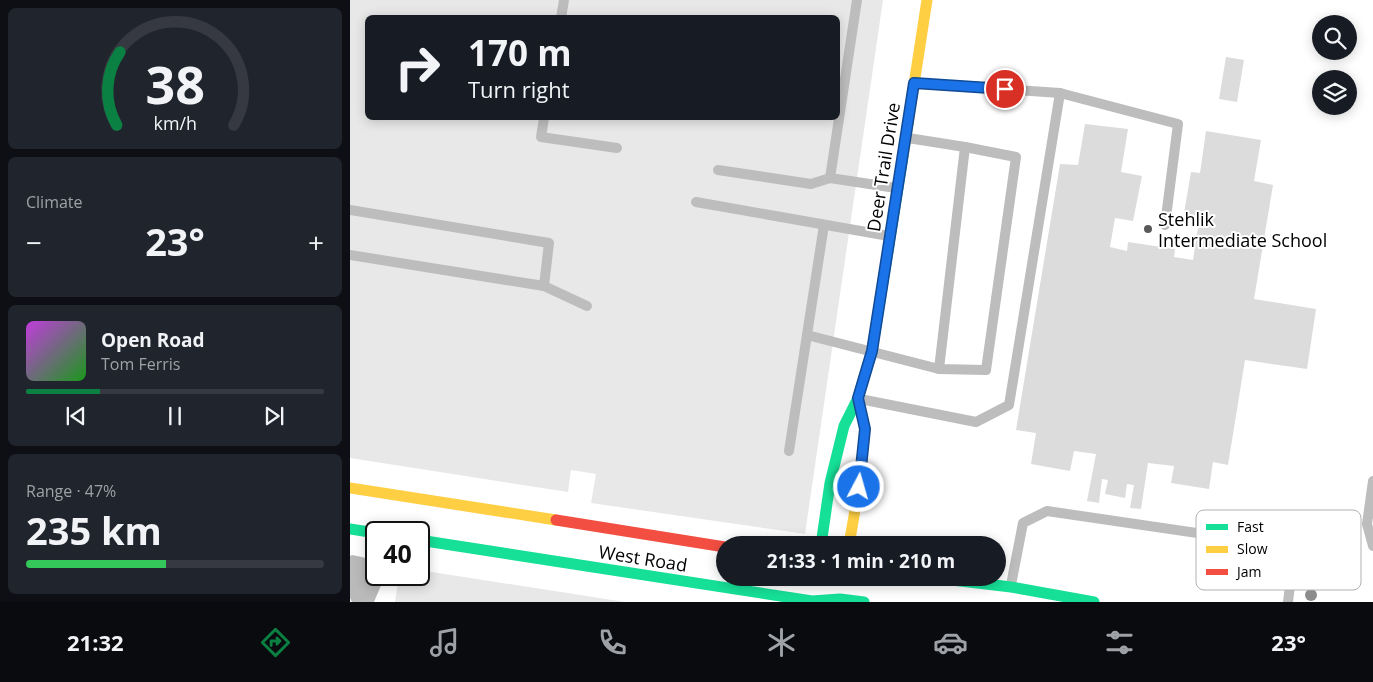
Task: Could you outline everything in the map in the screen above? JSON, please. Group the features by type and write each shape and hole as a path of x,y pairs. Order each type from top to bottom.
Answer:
{"main road":[{"name":"Deer Trail Drive","path":"822,536 830,483 844,426 858,398 872,351 927,0"},
{"name":"Deer Trail Drive","path":"851,536 859,487 865,429 858,398"},
{"name":"West Road","path":"350,488 572,527 716,546"},
{"path":"350,529 365,531"},
{"name":"West Road","path":"430,542 812,602 840,600 864,602"},
{"path":"568,564 570,548"},
{"path":"812,602 814,586"},
{"path":"840,600 842,586"},
{"path":"1003,586 1094,602"}],"lane":[{"path":"562,15 564,0"},
{"path":"840,112 857,0"},
{"path":"914,83 1060,93 1178,124 1166,225"},
{"path":"858,398 976,422 1009,405 1060,93"},
{"path":"544,120 541,137 617,148"},
{"path":"830,178 839,120"},
{"path":"807,335 939,369 986,370 1016,158 906,137"},
{"path":"939,369 965,147"},
{"path":"718,170 811,184 830,178 898,189"},
{"path":"696,202 889,236"},
{"path":"350,210 549,243 544,286"},
{"path":"789,451 824,225"},
{"path":"350,255 544,286 587,306"},
{"path":"1373,481 1367,524 1373,546"},
{"path":"1011,587 1023,523 1047,511 1196,534"}],"shaded area":[{"path":"350,0 883,0 805,534 591,503 596,474 571,470 568,492 350,458"},
{"path":"350,556 365,558 365,586 381,586 374,602 352,602 350,598"},
{"path":"430,572 625,602 395,602 397,586 430,586"}],"building":[{"path":"1226,57 1244,60 1237,102 1219,99"},
{"path":"1085,124 1128,129 1121,172 1142,176 1133,221 1115,218 1110,247 1127,251 1128,242 1175,249 1174,257 1193,260 1199,221 1183,219 1191,172 1200,173 1206,131 1261,140 1254,181 1273,185 1254,299 1316,309 1307,369 1245,360 1228,465 1213,462 1209,489 1171,483 1174,466 1148,463 1141,509 1130,508 1134,485 1127,484 1125,498 1105,494 1108,480 1102,479 1099,503 1087,501 1096,454 1074,451 1070,471 1031,464 1036,433 1016,430 1060,164 1078,165"}],"traffic: fast":[{"path":"822,536 830,483 844,426 858,398 872,351 903,156"},
{"path":"350,529 365,531"},
{"path":"430,542 812,601 840,599 864,602"},
{"path":"1003,586 1094,602"}],"traffic: slow":[{"path":"903,156 927,0"},
{"path":"851,536 859,487 865,429 858,398"},
{"path":"350,488 556,520"}],"traffic: jam":[{"path":"556,520 716,546"}],"place":[{"name":"Stehlik Intermediate School","path":"1148,229"}],"route":[{"path":"859,487 865,429 858,398 872,351 914,83 1005,89"}]}
